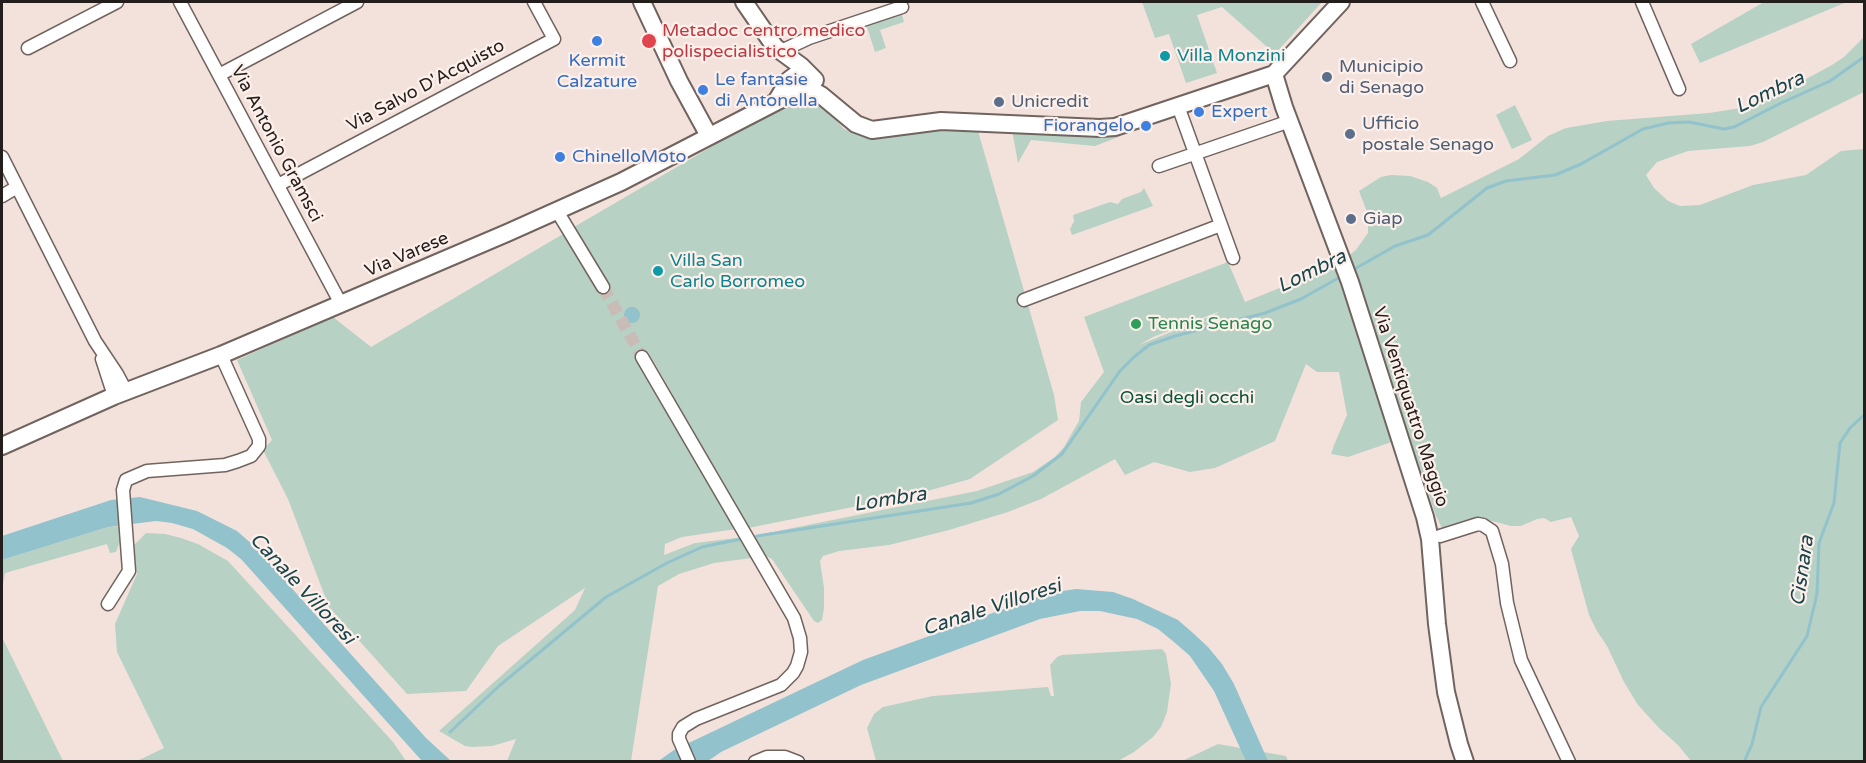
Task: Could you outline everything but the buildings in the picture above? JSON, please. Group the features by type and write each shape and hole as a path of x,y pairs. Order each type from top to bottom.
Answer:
{"street":[{"path":"28,48 117,2"},
{"name":"Via Antonio Gramsci","path":"180,2 341,304"},
{"path":"219,75 357,2"},
{"name":"Via Salvo D'Acquisto","path":"278,185 333,159 554,39 534,2"},
{"path":"642,2 679,81 709,136"},
{"path":"744,2 779,52 808,73 830,100 856,124 872,130 947,115 1101,128 1122,126 1274,74 1341,2"},
{"path":"1482,2 1510,61"},
{"path":"1642,2 1679,89"},
{"path":"779,52 809,38 902,7"},
{"path":"801,89 806,83 808,73"},
{"path":"777,100 789,80 797,74 808,73"},
{"name":"Via Ventiquattro Maggio","path":"1274,74 1350,282 1428,528 1446,692 1456,736 1465,762"},
{"path":"801,89 812,90 830,100"},
{"name":"Via Varese","path":"2,446 120,393 221,355 557,211 621,182 801,89"},
{"path":"1178,106 1233,258"},
{"path":"1159,166 1290,121"},
{"path":"2,157 120,393"},
{"path":"2,196 17,187"},
{"path":"557,211 603,287"},
{"path":"1024,300 1221,225"},
{"path":"108,604 129,571 123,494 126,480 140,473 225,465 247,459 259,445 259,439 221,355"},
{"path":"642,357 795,621 800,638 800,657 797,666 787,680 772,689 688,723 680,732 680,743 689,762"},
{"path":"1440,536 1478,525 1483,525 1492,531 1502,564 1507,603 1521,660 1569,762"},
{"path":"754,762 785,757 798,762"}],"green space":[{"path":"1142,2 1322,2 1275,54 1222,7 1197,15 1217,73 1186,83 1169,34 1155,38"},
{"path":"1764,2 1847,2 1700,63 1691,44"},
{"path":"901,12 904,22 880,30 886,48 875,52 866,24"},
{"name":"Oasi degli occhi","path":"1864,37 1864,92 1763,142 1750,146 1688,151 1657,162 1646,175 1654,188 1668,201 1680,206 1700,205 1753,185 1806,175 1841,151 1864,149 1864,761 1691,761 1638,705 1589,615 1571,549 1579,536 1571,517 1551,522 1544,518 1537,519 1521,526 1488,520 1471,522 1444,532 1436,516 1409,436 1348,457 1331,454 1347,415 1339,372 1317,372 1306,364 1275,441 1215,468 1190,472 1154,462 1125,475 1115,459 1041,499 1008,512 889,545 839,551 823,556 820,561 824,608 822,620 818,623 814,621 772,559 766,556 714,563 679,574 658,586 631,761 507,761 516,739 492,746 472,747 465,746 439,731 575,610 585,588 498,646 466,691 407,694 329,607 288,499 263,450 272,440 237,360 333,317 371,347 563,234 598,292 609,285 574,227 790,101 805,96 822,103 844,129 861,135 876,136 939,129 978,131 1054,395 1058,420 970,479 913,495 748,528 685,418 682,436 736,529 682,537 665,544 664,555 695,543 753,536 977,491 1033,472 1055,457 1064,447 1079,421 1081,402 1104,372 1084,317 1228,262 1245,302 1334,266 1356,250 1368,233 1367,212 1359,191 1381,177 1410,176 1428,182 1437,188 1441,198 1519,159 1548,136 1566,128 1607,121 1709,113 1747,107 1762,103 1844,57","holes":["1218,313 1139,345 1153,337","648,352 673,395 667,408 637,358"]},
{"path":"1515,105 1532,140 1512,149 1496,115"},
{"path":"1012,130 1125,131 1126,134 1095,146 1031,140 1018,163"},
{"path":"1144,188 1153,206 1072,235 1070,229 1074,221 1073,215 1110,202 1118,204 1122,199 1141,192"},
{"path":"119,526 122,536 116,552 110,553 107,544 5,573 2,590 2,560 108,527"},
{"path":"146,533 181,538 198,544 228,561 393,742 406,761 137,761 164,748 117,652 115,624 137,574 133,546"},
{"path":"2,637 27,688 63,761 2,761"},
{"path":"1162,649 1166,654 1171,684 1167,712 1161,727 1153,737 1118,761 876,761 867,728 874,714 883,707 933,696 1048,687 1051,696 1054,696 1050,665 1057,657"},
{"path":"1218,744 1286,756 1288,761 1180,762"}],"water":[{"path":"632,307 638,309 640,315 638,321 632,323 626,321 624,315 626,309"},
{"name":"Canale Villoresi","path":"140,497 197,511 237,531 253,545 426,738 451,761 422,761 241,559 227,548 193,529 156,521 108,527 2,560 2,536 111,500"},
{"name":"Canale Villoresi","path":"1076,589 1113,592 1133,599 1178,620 1193,633 1222,664 1234,684 1268,761 1246,761 1214,691 1190,656 1158,629 1137,619 1100,611 1080,611 1040,619 861,685 721,752 708,761 657,762 674,750 863,660 1034,598"}],"waterway":[{"name":"Lombra","path":"1351,271 1395,246 1428,235 1487,188 1506,181 1555,175 1581,164 1643,129 1668,123 1689,122 1724,129 1734,127 1830,81 1864,57"},
{"name":"Lombra","path":"757,536 971,503 999,494 1033,476 1062,454 1120,371 1149,345 1265,313 1301,299 1342,276"},
{"name":"Cisnara","path":"1744,762 1752,744 1761,707 1807,636 1817,594 1819,543 1834,503 1840,443 1850,428 1864,415"},
{"name":"Lombra","path":"450,732 499,686 606,597 667,563 702,547 741,539"}],"tunnel":[{"path":"603,287 642,357"}],"place":[{"name":"Kermit Calzature","path":"597,41"},
{"name":"Metadoc centro medico polispecialistico","path":"649,41"},
{"name":"Villa Monzini","path":"1165,56"},
{"name":"Municipio di Senago","path":"1327,77"},
{"name":"Le fantasie di Antonella","path":"703,90"},
{"name":"Unicredit","path":"999,102"},
{"name":"Expert","path":"1199,112"},
{"name":"Fiorangelo","path":"1146,126"},
{"name":"Ufficio postale Senago","path":"1350,134"},
{"name":"ChinelloMoto","path":"560,157"},
{"name":"Giap","path":"1351,219"},
{"name":"Villa San Carlo Borromeo","path":"658,271"},
{"name":"Tennis Senago","path":"1136,324"}]}
